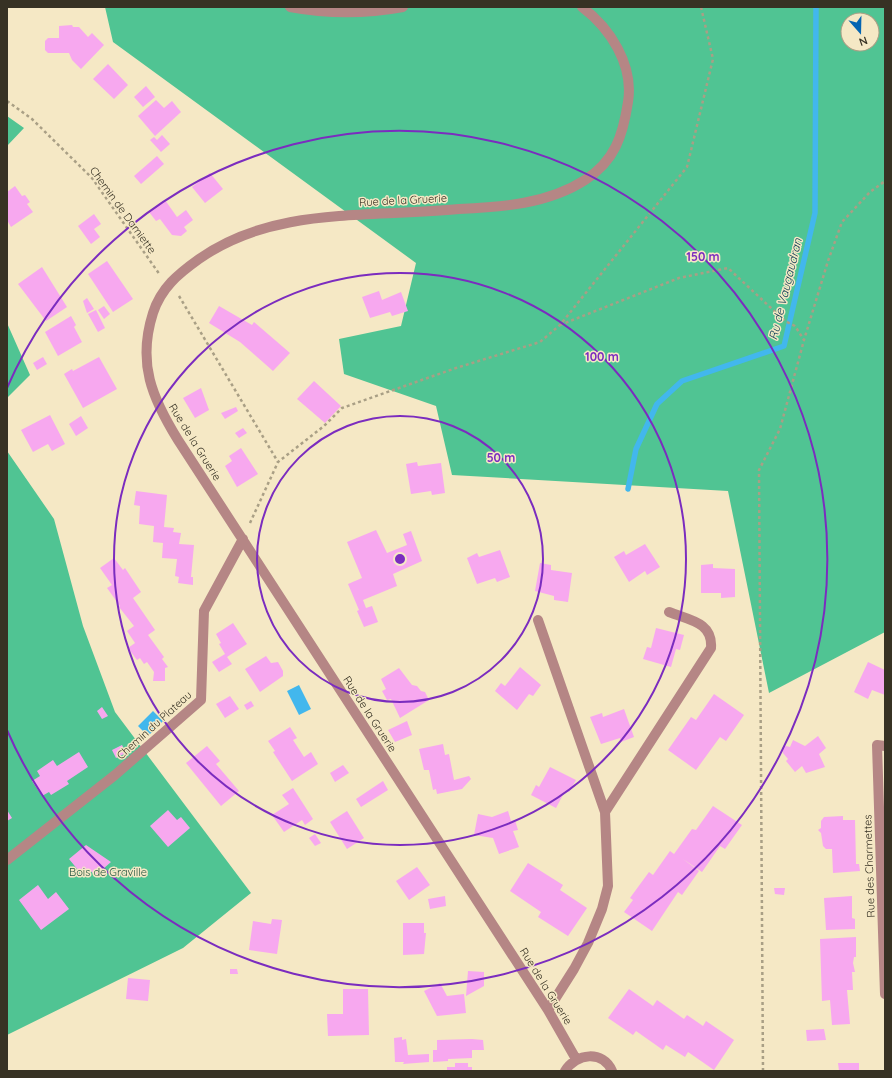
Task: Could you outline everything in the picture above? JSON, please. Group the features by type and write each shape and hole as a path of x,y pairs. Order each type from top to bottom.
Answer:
{"street":[{"path":"290,7 315,12 348,13 380,11 403,7"},
{"name":"Rue de la Gruerie","path":"576,1059 548,1010 288,612 160,410 147,370 145,346 150,322 158,298 168,286 191,265 216,246 282,222 337,216 491,208 530,202 561,193 585,180 603,166 615,150 624,125 629,96 626,70 618,48 605,27 582,7"},
{"name":"Chemin du Plateau","path":"7,860 115,775 201,700 204,611 243,539"},
{"path":"605,812 711,648 712,638 703,626 669,612"},
{"path":"538,620 605,812 608,886 602,909 588,943 574,969 548,1010"},
{"name":"Rue des Charmettes","path":"885,746 877,745 885,994"},
{"path":"565,1071 576,1059 591,1056 606,1062 612,1071"}],"path":[{"path":"243,539 278,462 324,426 342,408 456,368 540,342 560,325 687,167 713,59 701,7"},
{"name":"Chemin de Damiette","path":"7,101 32,119 92,178 168,286 176,292 278,462"},
{"path":"763,1071 759,470 780,429 804,340 828,261 842,222 870,192 885,181"},
{"path":"560,325 679,278 728,268 785,321 795,326 804,340"}],"green space":[{"path":"105,7 885,7 885,632 769,693 728,491 452,475 436,406 344,374 339,339 401,326 416,263 113,42"},
{"path":"7,116 24,128 7,146"},
{"path":"7,323 30,375 7,398"},
{"name":"Bois de Graville","path":"7,451 54,519 83,626 115,712 251,893 183,948 7,1035"}],"water":[{"path":"299,685 311,709 299,715 287,691"},
{"path":"153,711 163,721 148,736 138,726"}],"building":[{"path":"72,25 73,27 79,27 88,37 92,33 104,45 81,69 72,60 69,53 48,53 45,50 45,41 48,38 59,38 59,26"},
{"path":"108,64 128,85 114,99 93,79"},
{"path":"146,86 155,97 143,107 134,97"},
{"path":"156,100 164,108 172,101 181,112 155,136 138,116"},
{"path":"162,135 170,144 161,152 150,140 154,137 157,140"},
{"path":"157,156 164,164 141,184 134,176"},
{"path":"210,173 223,189 205,203 192,187"},
{"path":"15,186 22,196 25,195 30,202 27,204 33,212 11,227 7,220 7,192"},
{"path":"165,200 177,217 186,210 193,220 184,227 187,231 181,236 172,235 160,219 156,221 149,212"},
{"path":"94,214 101,224 94,229 100,237 91,244 78,226"},
{"path":"107,261 133,299 113,312 88,274"},
{"path":"42,267 67,307 46,321 18,284"},
{"path":"379,291 382,300 401,292 408,311 392,316 390,312 370,318 362,297"},
{"path":"87,298 94,309 87,313 83,301"},
{"path":"104,306 110,314 104,319 98,310"},
{"path":"219,306 252,325 254,322 290,353 273,371 240,342 209,323"},
{"path":"96,310 105,328 98,332 88,314"},
{"path":"71,316 76,325 74,327 82,342 58,356 45,332"},
{"path":"43,357 47,364 37,370 33,363"},
{"path":"99,357 117,389 83,408 64,374 72,369 73,371"},
{"path":"314,381 341,406 325,423 297,399"},
{"path":"201,388 209,410 195,418 183,398"},
{"path":"236,407 238,411 225,419 221,413"},
{"path":"50,415 65,444 52,451 48,444 33,452 21,430"},
{"path":"81,416 88,428 76,436 69,424"},
{"path":"243,428 247,433 239,438 235,433"},
{"path":"241,448 258,474 237,487 225,466 232,461 229,456"},
{"path":"417,462 418,466 441,463 445,493 432,495 431,491 411,494 406,464"},
{"path":"136,491 167,495 164,527 174,528 173,532 181,533 179,544 194,545 191,577 193,577 193,585 178,583 179,577 175,576 177,559 162,558 163,543 153,542 154,526 139,524 140,506 134,505"},
{"path":"376,530 387,553 407,545 403,534 411,531 422,561 393,574 397,586 363,600 366,608 372,606 378,622 364,627 357,611 359,610 348,584 362,578 347,542"},
{"path":"645,544 660,567 647,575 645,571 629,582 614,557 624,551 626,555"},
{"path":"500,550 510,577 497,582 495,578 477,584 467,558 477,553 479,557"},
{"path":"114,558 123,570 125,568 141,592 133,598 155,630 148,635 164,657 162,659 168,667 165,668 165,681 153,681 154,672 147,662 144,664 140,658 137,660 128,648 135,643 127,631 134,626 119,607 120,606 107,588 112,585 100,568"},
{"path":"540,563 551,565 551,570 572,573 568,602 554,600 554,596 535,591"},
{"path":"713,564 713,568 735,569 735,597 721,598 721,593 701,593 701,565"},
{"path":"233,623 247,644 227,657 232,664 219,672 212,662 225,654 219,644 221,643 216,634"},
{"path":"656,628 684,635 680,650 676,649 671,667 643,659 647,647 651,648"},
{"path":"266,656 271,663 278,662 283,671 283,676 260,692 245,669"},
{"path":"868,662 885,670 885,695 872,690 868,699 854,692"},
{"path":"520,667 541,685 533,696 529,694 517,710 495,691 501,683 505,686"},
{"path":"399,668 412,685 417,686 421,691 425,692 429,700 400,718 391,699 387,700 382,691 386,689 381,679"},
{"path":"714,694 744,715 726,741 720,737 696,770 668,750 691,717 696,720"},
{"path":"230,696 239,709 225,718 216,704"},
{"path":"251,701 254,706 247,710 244,705"},
{"path":"102,707 108,716 102,719 97,711"},
{"path":"624,709 634,737 621,742 620,738 601,744 590,717 602,713 603,717"},
{"path":"407,721 412,735 395,742 388,730"},
{"path":"290,727 297,738 293,740 304,757 311,752 318,764 292,781 273,752 275,751 268,741"},
{"path":"818,736 826,748 819,754 825,767 806,773 802,766 795,772 786,761 788,759 783,753 782,748 786,746 790,747 793,740 805,746"},
{"path":"443,744 445,755 449,754 454,780 469,776 471,779 462,789 437,794 436,789 433,790 429,770 424,770 419,749"},
{"path":"122,745 126,753 116,758 112,750"},
{"path":"207,746 220,761 216,764 239,791 221,806 186,763"},
{"path":"79,752 88,767 67,781 69,784 51,795 49,792 42,796 32,781 40,776 37,771 53,760 57,766"},
{"path":"343,765 349,773 335,782 330,773"},
{"path":"550,767 576,780 569,792 565,791 556,808 531,795 536,785 539,787"},
{"path":"383,781 388,790 361,807 356,799"},
{"path":"293,788 313,819 305,825 302,820 284,832 272,815 289,804 282,795"},
{"path":"713,806 742,825 725,849 720,846 702,872 683,859 699,871 682,895 678,892 652,931 624,912 633,900 630,898 649,872 653,875 670,851 674,854 692,829 696,830"},
{"path":"7,810 12,818 7,821"},
{"path":"168,810 177,820 181,817 190,828 168,847 150,826"},
{"path":"347,811 364,838 347,849 330,822"},
{"path":"508,811 511,821 515,820 518,830 513,831 519,847 499,854 493,838 474,835 478,814 492,817"},
{"path":"843,816 843,820 855,820 856,864 859,864 860,871 833,873 832,849 826,849 823,846 821,833 818,830 821,828 821,821 824,817"},
{"path":"315,834 321,843 315,846 309,838"},
{"path":"86,845 111,862 95,876 90,870 83,876 69,859"},
{"path":"528,863 563,885 560,890 587,908 568,936 538,917 541,912 510,891"},
{"path":"417,867 430,885 409,900 396,881"},
{"path":"38,885 48,899 56,892 69,909 41,930 19,900"},
{"path":"774,888 785,888 784,895 775,894"},
{"path":"445,896 446,906 430,909 428,899"},
{"path":"852,896 852,918 855,919 855,929 826,930 824,898"},
{"path":"272,919 282,920 277,954 249,950 253,921 271,924"},
{"path":"403,923 424,923 424,933 426,933 424,954 403,955"},
{"path":"856,937 856,957 854,957 853,963 855,972 852,972 853,990 847,990 850,1024 832,1025 830,1000 822,1001 820,939"},
{"path":"230,969 237,969 238,974 230,974"},
{"path":"468,971 484,972 484,986 466,996"},
{"path":"128,978 150,980 148,1001 126,999"},
{"path":"440,983 447,996 464,994 466,1013 437,1016 424,991"},
{"path":"343,989 368,989 369,1035 328,1036 327,1014 343,1014"},
{"path":"629,989 653,1006 657,1000 684,1019 687,1015 703,1026 706,1021 734,1040 714,1070 688,1052 685,1057 666,1045 663,1050 636,1031 633,1035 608,1018"},
{"path":"824,1029 826,1040 807,1041 806,1030"},
{"path":"402,1037 402,1040 406,1039 408,1055 429,1054 429,1062 403,1064 404,1062 395,1062 394,1038"},
{"path":"437,1040 483,1040 484,1050 472,1050 472,1058 448,1059 448,1061 433,1062 433,1050 437,1050"},
{"path":"455,1063 468,1063 468,1067 472,1067 472,1071 447,1071 447,1067 455,1067"},
{"path":"838,1063 859,1063 859,1071 839,1071"}],"waterway":[{"name":"Ru de Vaugaudran","path":"628,489 636,449 657,404 682,381 784,346 815,213 816,7"}]}
